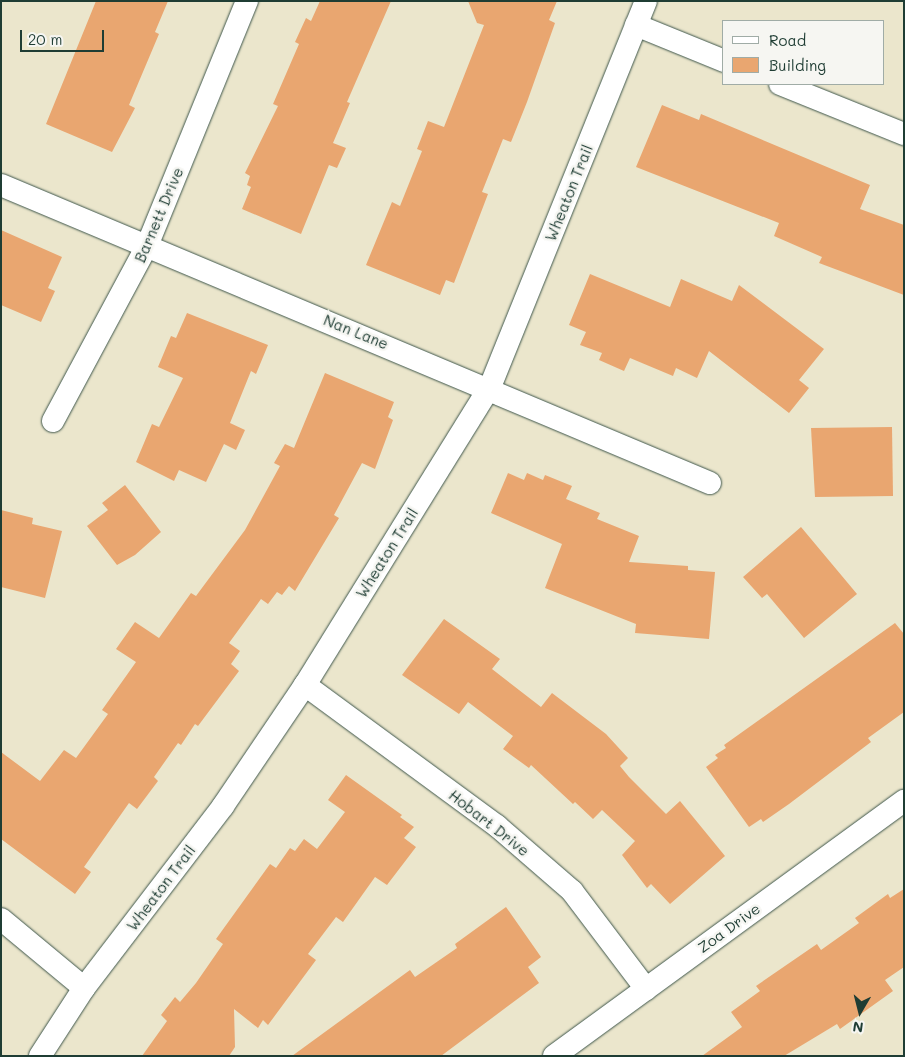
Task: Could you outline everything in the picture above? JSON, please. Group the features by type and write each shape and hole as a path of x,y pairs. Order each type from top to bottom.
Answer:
{"street":[{"name":"Barnett Drive","path":"53,421 148,246 247,1"},
{"name":"Wheaton Trail","path":"40,1056 84,988 223,806 305,685 490,388 646,1"},
{"path":"636,25 722,60"},
{"path":"782,85 904,134"},
{"name":"Nan Lane","path":"1,185 490,388 710,482"},
{"name":"Hobart Drive","path":"305,685 497,826 572,891 646,989"},
{"name":"Zoa Drive","path":"554,1056 904,800"},
{"path":"1,919 84,988"}],"building":[{"path":"96,1 168,1 155,32 159,34 129,105 135,108 112,152 46,124"},
{"path":"320,1 391,1 347,102 350,103 333,143 346,148 337,168 329,165 301,234 242,209 251,187 247,185 250,176 245,173 278,106 273,104 299,44 295,42 306,18 311,21"},
{"path":"468,1 557,1 549,20 555,23 527,102 511,142 503,139 482,192 488,194 454,283 446,280 440,295 366,265 392,202 400,206 422,151 417,149 428,121 444,127 484,25 477,23"},
{"path":"662,105 699,120 701,114 870,185 860,209 904,225 904,295 819,263 822,257 774,236 779,223 636,167"},
{"path":"1,230 62,257 48,288 55,291 41,322 1,305"},
{"path":"590,274 670,307 681,279 732,301 739,285 824,349 799,380 809,388 789,413 709,351 697,378 676,368 673,376 630,358 624,371 599,360 602,353 580,345 586,332 569,325"},
{"path":"187,313 268,345 256,374 251,371 230,423 245,430 236,450 224,444 206,482 179,470 174,481 136,462 152,424 159,427 183,378 158,367 171,336 176,338"},
{"path":"325,373 394,402 388,417 393,420 375,469 362,463 334,515 339,518 295,591 289,586 282,595 277,592 268,604 261,599 229,643 240,651 231,664 239,671 198,726 195,724 181,745 178,743 154,777 158,781 137,809 129,803 84,867 91,872 75,894 1,839 1,752 40,781 64,750 76,758 108,714 102,710 136,662 116,649 135,622 159,638 191,593 196,596 245,530 280,466 274,463 285,444 294,448"},
{"path":"892,427 893,496 815,497 811,428"},
{"path":"508,473 524,480 527,473 543,480 545,475 572,486 566,499 600,513 597,519 639,536 629,562 688,566 688,570 715,572 709,639 635,633 636,624 545,588 562,544 491,513"},
{"path":"125,485 161,532 135,555 117,565 87,526 108,510 102,503"},
{"path":"1,510 33,518 32,524 62,531 45,598 1,587"},
{"path":"801,527 857,594 804,638 767,594 762,598 743,577"},
{"path":"444,619 500,659 492,669 541,707 552,693 606,734 628,758 620,766 629,777 666,814 680,801 725,856 670,904 651,884 647,888 622,855 635,841 602,810 593,819 575,802 573,804 531,765 529,768 503,749 513,736 468,702 459,714 402,675"},
{"path":"895,623 904,634 904,712 868,738 871,742 789,804 763,822 761,819 749,827 706,767 718,758 715,755 726,748 724,745"},
{"path":"346,775 402,815 400,817 414,827 404,838 416,847 387,885 375,877 343,922 336,917 308,954 316,960 268,1025 263,1020 258,1028 234,1009 235,1047 229,1056 142,1056 167,1021 161,1015 175,997 180,1002 196,983 223,944 216,939 270,864 276,868 290,848 295,851 304,839 317,849 345,812 328,800"},
{"path":"904,889 904,967 885,980 893,991 840,1029 837,1024 784,1056 702,1056 742,1027 731,1012 760,991 756,986 817,944 821,950 859,923 855,918 888,894 890,898"},
{"path":"506,907 541,957 528,967 539,983 441,1056 292,1056 410,970 415,977 457,948 455,944"}]}
